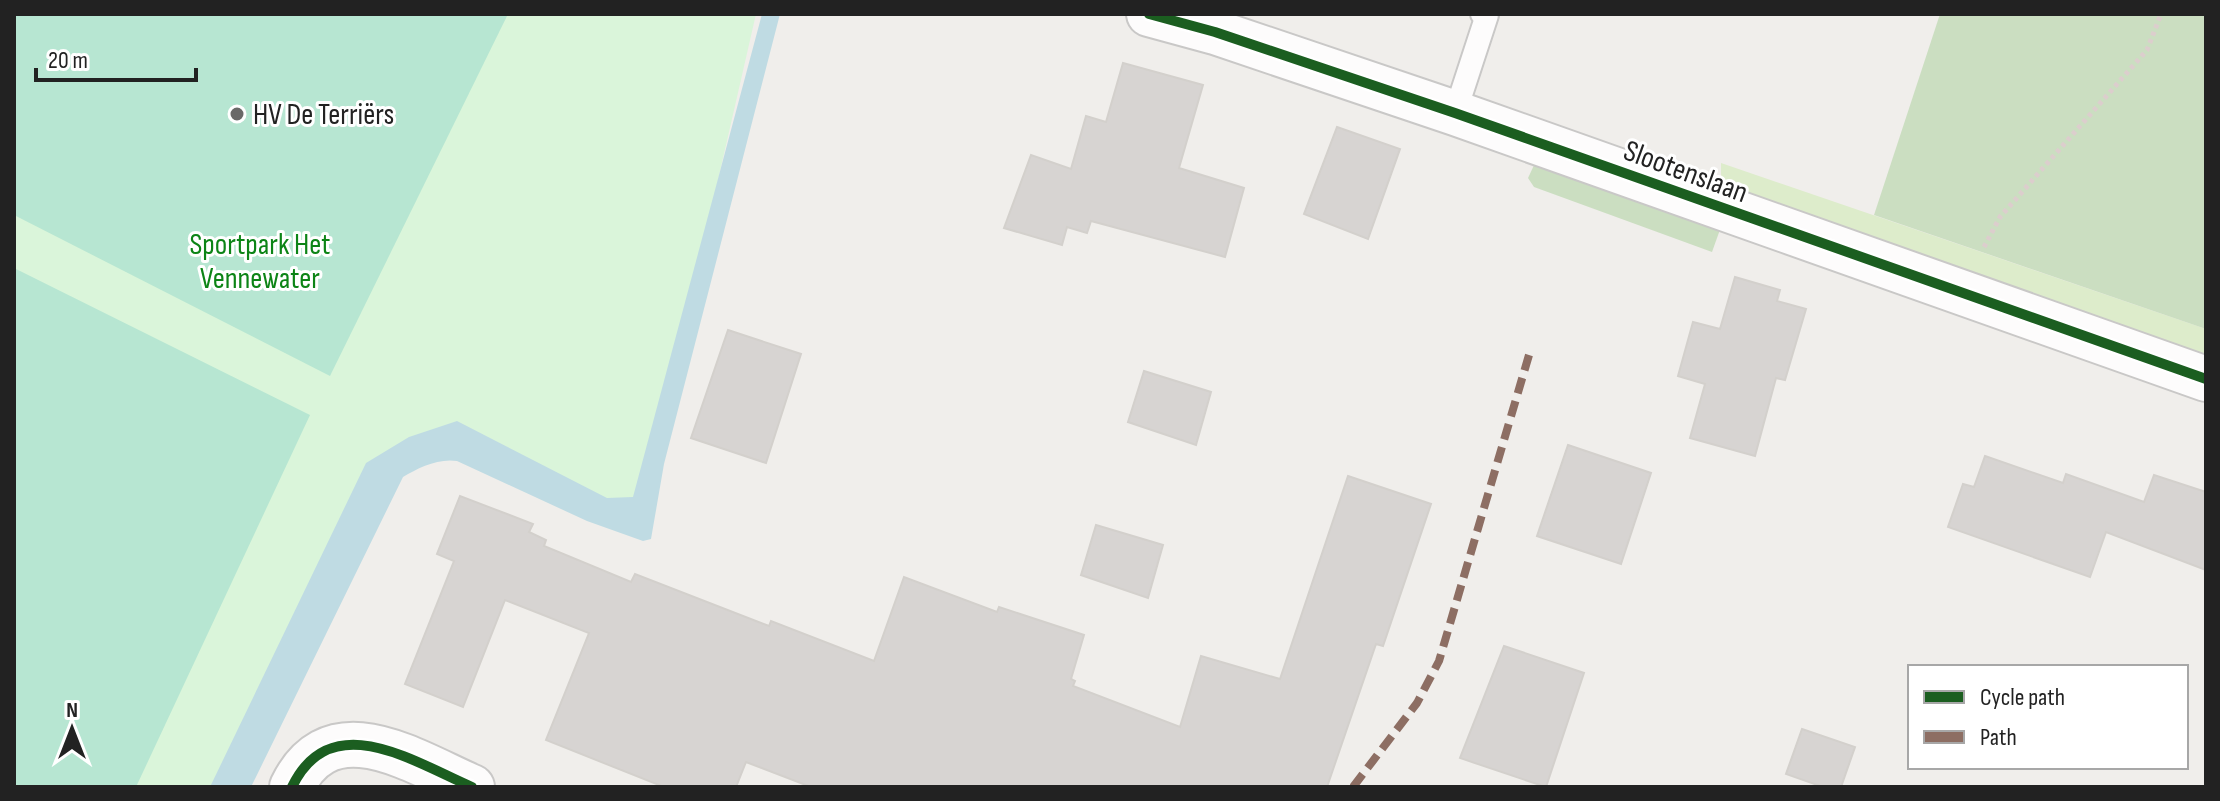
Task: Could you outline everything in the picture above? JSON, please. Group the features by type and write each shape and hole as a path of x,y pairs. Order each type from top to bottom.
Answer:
{"street":[{"name":"Slootenslaan","path":"1149,14 1215,32 1455,113 1964,296 2206,379"},
{"path":"292,787 300,771 320,751 347,742 378,747 472,787"}],"lane":[{"path":"1455,113 1487,15 1482,14"}],"path":[{"path":"1964,296 2000,217 2147,50 2161,14"}],"green space":[{"name":"Sportpark Het Vennewater","path":"14,14 756,14 640,521 476,451 408,458 235,787 14,787"},
{"name":"HV De Terriërs","path":"14,14 508,14 330,376 14,215"},
{"path":"1940,14 2206,14 2206,329 1874,215"},
{"path":"1536,161 1722,224 1712,252 1534,187 1528,178"},
{"path":"1721,163 2206,329 2206,363 1721,193"},
{"path":"14,268 310,415 136,787 14,787"}],"water":[{"path":"762,14 780,14 664,464 651,539 643,541 587,521 457,461 436,462 403,477 251,787 210,787 366,463 409,437 457,421 607,498 633,497"}],"building":[{"path":"1123,63 1203,85 1179,168 1244,188 1225,257 1091,221 1087,233 1067,227 1062,245 1004,228 1031,155 1071,169 1086,116 1106,122"},
{"path":"1337,127 1400,149 1368,239 1304,214"},
{"path":"1735,277 1780,290 1777,301 1806,309 1785,380 1776,378 1755,456 1690,438 1705,384 1678,376 1693,322 1720,329"},
{"path":"728,330 801,354 766,463 691,438"},
{"path":"1144,371 1211,392 1196,445 1128,422"},
{"path":"1568,445 1651,473 1621,564 1537,536"},
{"path":"1985,456 2063,483 2066,474 2144,502 2154,475 2206,492 2206,570 2106,532 2090,577 1948,527 1963,484 1974,487"},
{"path":"1348,476 1431,504 1383,646 1376,644 1327,787 811,787 746,762 736,787 664,787 546,740 589,633 505,600 463,707 405,684 454,561 437,554 460,496 533,524 529,532 546,540 544,546 631,582 635,574 769,626 771,621 874,661 904,577 997,612 999,607 1084,635 1071,679 1075,681 1073,686 1180,727 1201,656 1280,679"},
{"path":"1096,525 1163,545 1148,598 1081,575"},
{"path":"1504,646 1584,673 1546,787 1460,758"},
{"path":"1802,729 1855,747 1841,787 1823,787 1786,774"}],"marked path":[{"path":"1353,787 1417,703 1439,661 1529,355"}],"cycle path":[{"path":"1149,14 1215,32 1455,113 2206,379"},
{"path":"292,787 309,763 328,749 351,745 375,747 400,755 472,787"}],"place":[{"name":"HV De Terriërs","path":"237,114"}]}
